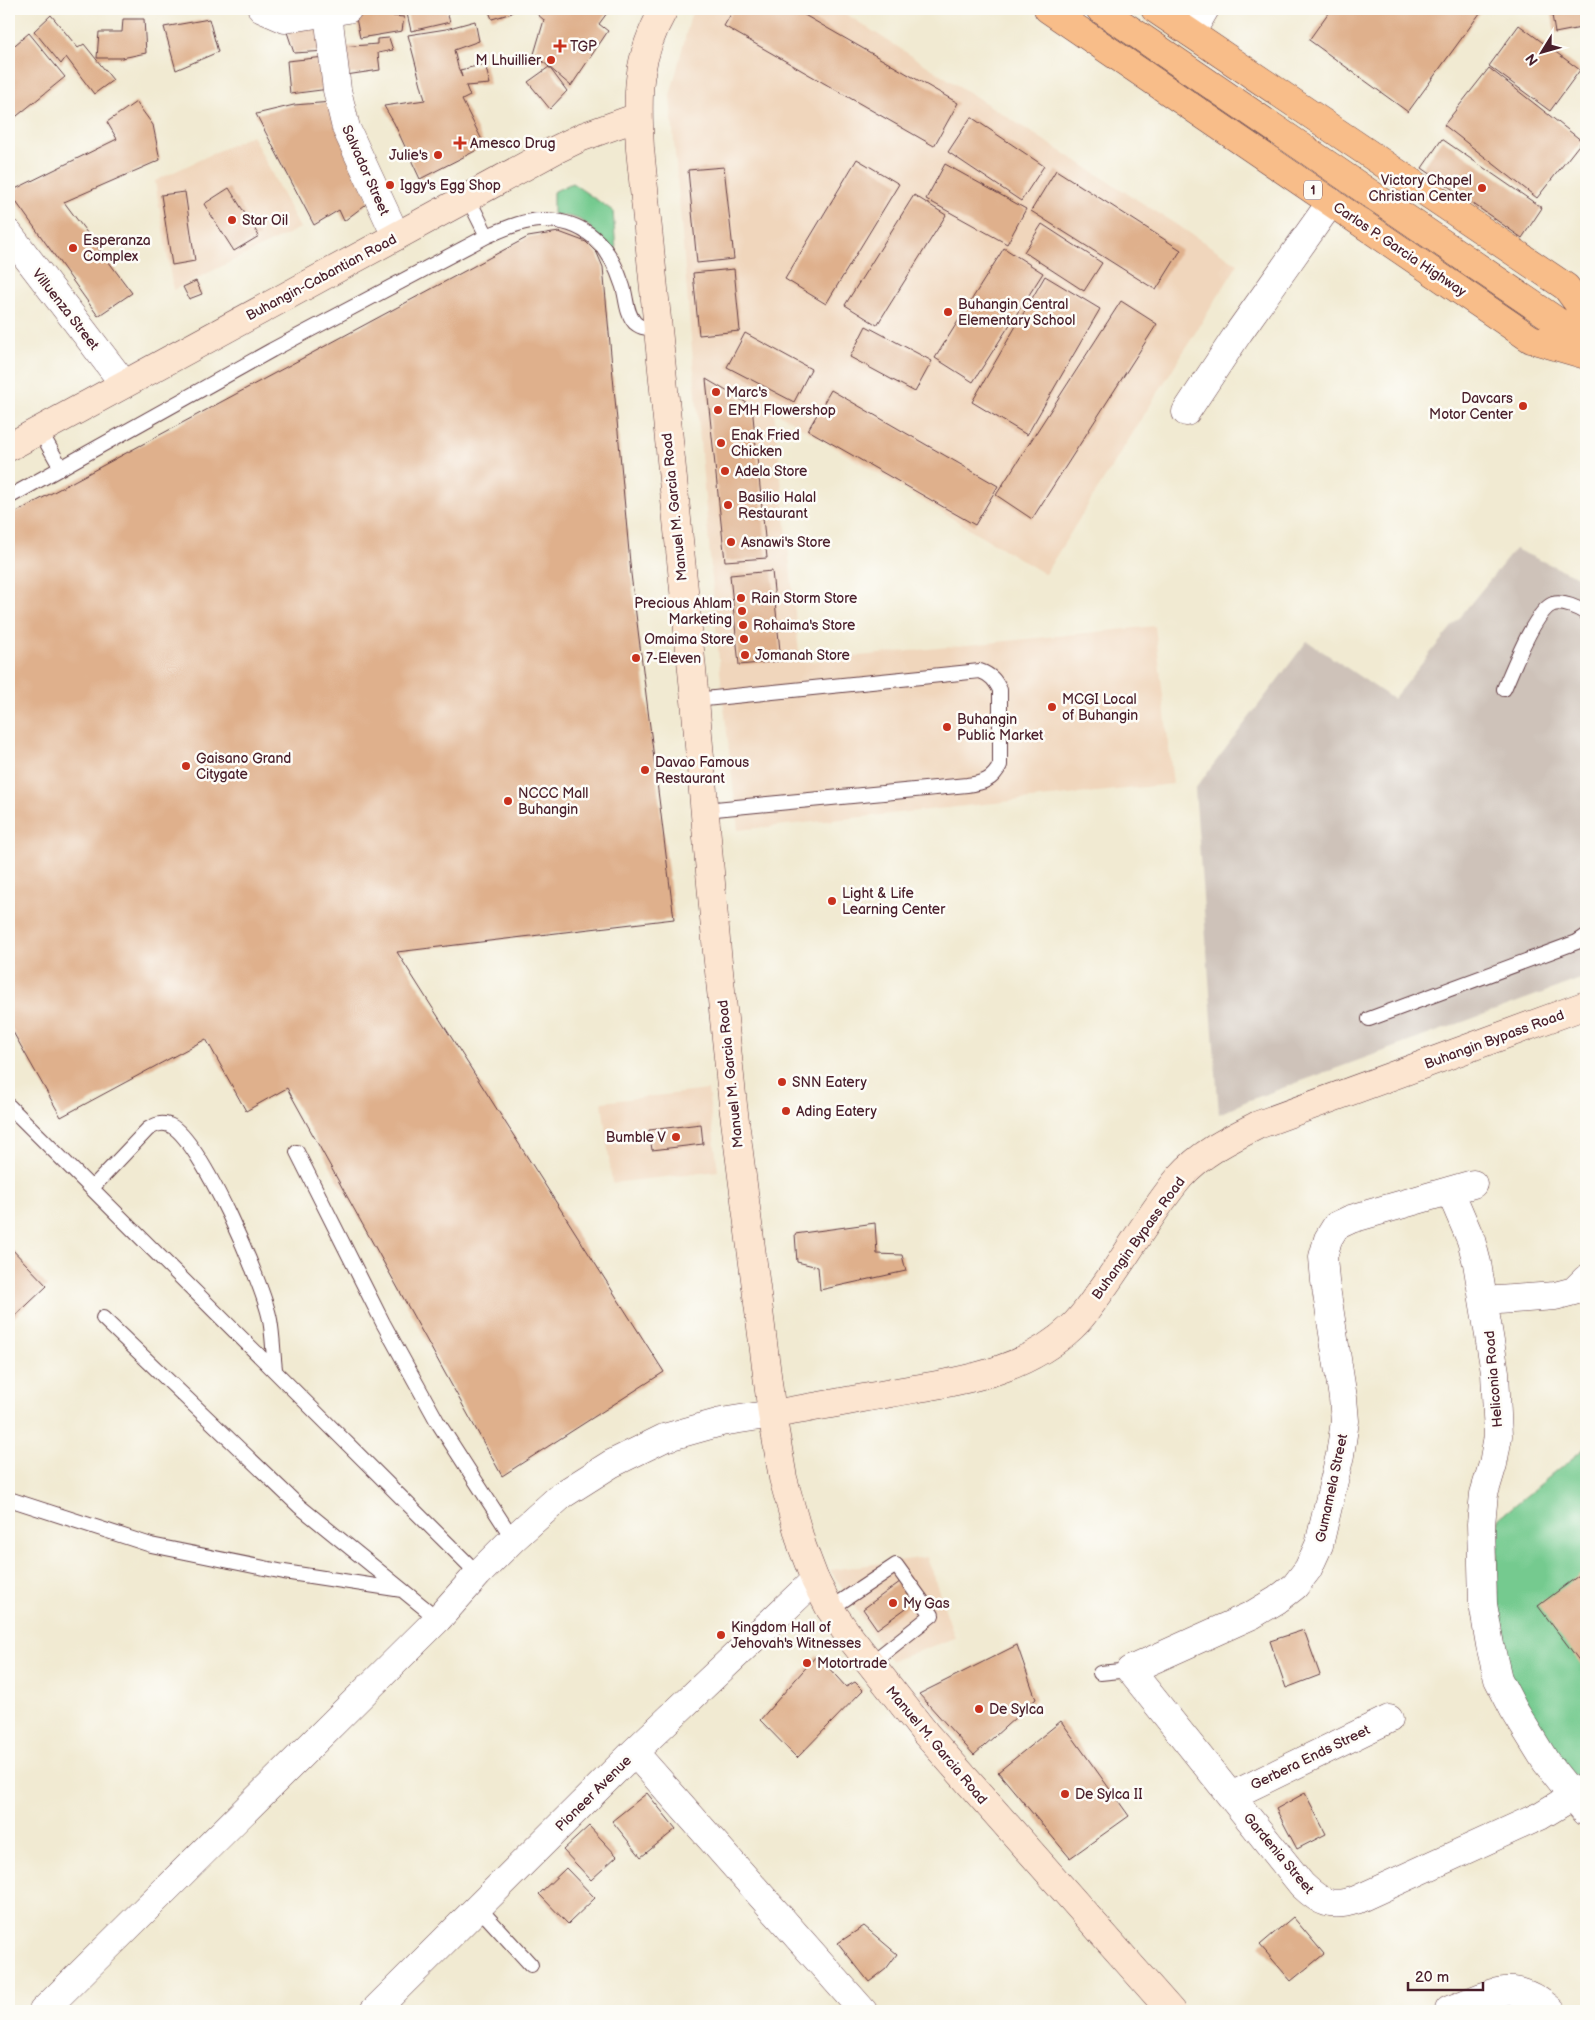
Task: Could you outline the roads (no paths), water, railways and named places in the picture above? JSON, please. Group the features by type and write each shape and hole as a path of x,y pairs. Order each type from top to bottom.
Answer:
{"highway":[{"name":"Carlos P. Garcia Highway","path":"1048,9 1531,338 1586,356"},
{"name":"Carlos P. Garcia Highway","path":"1100,9 1586,341"},
{"path":"1156,9 1566,287 1586,314"}],"main road":[{"name":"Manuel M. Garcia Road","path":"664,9 645,49 640,71 638,117 656,327 731,1086 772,1414 783,1478 802,1546 815,1580 830,1609 870,1664 903,1706 960,1772 1171,2011"},
{"name":"Buhangin-Cabantian Road","path":"9,447 574,140 638,117"},
{"name":"Buhangin Bypass Road","path":"772,1414 957,1381 997,1371 1025,1360 1050,1345 1073,1326 1111,1277 1156,1209 1181,1176 1204,1155 1228,1139 1258,1125 1586,1005"}],"street":[{"path":"262,9 285,18 338,11"},
{"path":"1191,32 1205,9"},
{"name":"Salvador Street","path":"338,11 337,90 346,128 396,236"},
{"path":"1186,412 1239,332 1331,202"},
{"name":"Villuenza Street","path":"9,234 124,384"},
{"name":"Heliconia Road","path":"1461,1188 1484,1301 1498,1405 1498,1436 1493,1464 1484,1494 1481,1524 1484,1604 1490,1644 1498,1679 1514,1710 1546,1762 1582,1798"},
{"name":"Gumamela Street","path":"1130,1670 1252,1615 1278,1600 1295,1586 1308,1569 1319,1545 1340,1455 1344,1421 1343,1398 1325,1281 1323,1257 1328,1239 1336,1226 1351,1220 1461,1188"},
{"path":"1484,1301 1555,1296 1574,1291 1586,1279"},
{"path":"43,2011 438,1619 478,1574 513,1539 562,1495 611,1464 664,1438 721,1422 772,1414"},
{"name":"Pioneer Avenue","path":"374,2011 634,1752 815,1580"},
{"name":"Gardenia Street","path":"1130,1670 1308,1891 1327,1903 1342,1904 1356,1900 1582,1798"},
{"name":"Gerbera Ends Street","path":"1231,1796 1389,1719"},
{"path":"634,1752 863,2011"},
{"path":"1449,2010 1498,1992 1513,1990 1540,2001 1552,2011"}],"lane":[{"path":"468,198 487,236"},
{"path":"9,497 272,350 487,236 519,224 540,220 566,222 582,228 602,245 614,265 623,285 627,306 634,322 641,327 656,327"},
{"path":"40,429 61,468"},
{"path":"1504,689 1532,626 1541,613 1553,604 1568,604 1586,613"},
{"path":"694,700 980,671 988,674 995,680 1000,690 1000,765 995,775 986,781 957,786 705,810"},
{"path":"1369,1019 1577,942 1586,936"},
{"path":"9,1106 478,1574"},
{"path":"92,1188 148,1129 160,1123 170,1125 182,1134 197,1153 250,1259 260,1284 270,1320 274,1369"},
{"path":"297,1152 383,1323 437,1421 513,1539"},
{"path":"103,1318 299,1506 438,1619"},
{"path":"9,1499 151,1545 284,1572 403,1590"},
{"path":"830,1609 896,1566 932,1615 870,1664"},
{"path":"1100,1672 1130,1670"},
{"path":"478,1907 531,1965"}],"place":[{"name":"TGP","path":"560,46"},
{"name":"M Lhuillier","path":"551,60"},
{"name":"Amesco Drug","path":"460,143"},
{"name":"Julie's","path":"438,155"},
{"name":"Iggy's Egg Shop","path":"390,185"},
{"name":"Victory Chapel Christian Center","path":"1482,188"},
{"name":"Star Oil","path":"232,220"},
{"name":"Esperanza Complex","path":"73,248"},
{"name":"Buhangin Central Elementary School","path":"948,312"},
{"name":"Marc's","path":"716,392"},
{"name":"Davcars Motor Center","path":"1523,406"},
{"name":"EMH Flowershop","path":"718,410"},
{"name":"Enak Fried Chicken","path":"721,443"},
{"name":"Adela Store","path":"725,471"},
{"name":"Basilio Halal Restaurant","path":"728,505"},
{"name":"Asnawi's Store","path":"731,542"},
{"name":"Rain Storm Store","path":"741,598"},
{"name":"Precious Ahlam Marketing","path":"742,611"},
{"name":"Rohaima's Store","path":"743,625"},
{"name":"Omaima Store","path":"744,639"},
{"name":"Jomanah Store","path":"745,655"},
{"name":"7-Eleven","path":"636,658"},
{"name":"MCGI Local of Buhangin","path":"1052,707"},
{"name":"Buhangin Public Market","path":"947,727"},
{"name":"Gaisano Grand Citygate","path":"186,766"},
{"name":"Davao Famous Restaurant","path":"645,770"},
{"name":"NCCC Mall Buhangin","path":"508,801"},
{"name":"Light & Life Learning Center","path":"832,901"},
{"name":"SNN Eatery","path":"782,1082"},
{"name":"Ading Eatery","path":"786,1111"},
{"name":"Bumble V","path":"676,1137"},
{"name":"My Gas","path":"893,1603"},
{"name":"Kingdom Hall of Jehovah's Witnesses","path":"721,1635"},
{"name":"Motortrade","path":"807,1663"},
{"name":"De Sylca","path":"979,1709"},
{"name":"De Sylca II","path":"1065,1794"}]}
